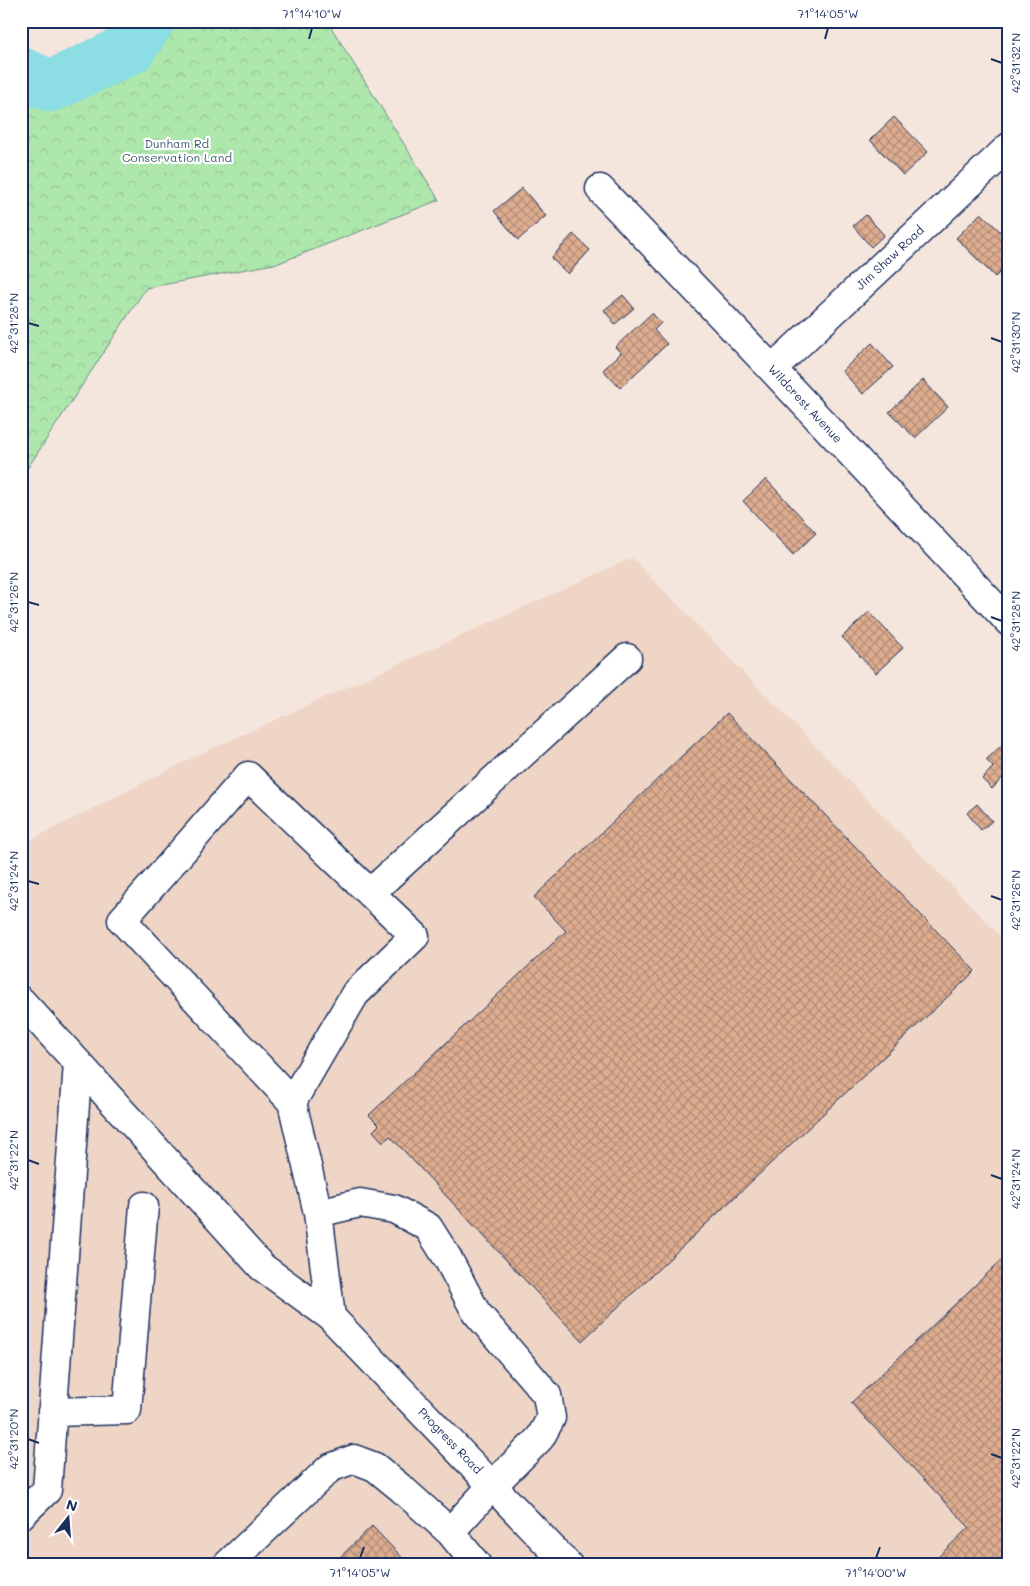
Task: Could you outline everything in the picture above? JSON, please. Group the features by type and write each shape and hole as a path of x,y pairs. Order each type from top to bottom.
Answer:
{"street":[{"name":"Jim Shaw Road","path":"772,369 1005,157"},
{"name":"Wildcrest Avenue","path":"600,189 1009,622"},
{"path":"370,893 627,658"},
{"path":"292,1102 355,994 415,936 248,776 122,920 292,1102 318,1213 331,1317"},
{"name":"Progress Road","path":"21,1001 262,1267 331,1317 568,1565"},
{"path":"21,1515 47,1490 78,1063"},
{"path":"318,1213 360,1203 394,1209 428,1227 447,1257 476,1312 547,1395 551,1418 540,1438 450,1532"},
{"path":"52,1412 127,1410 144,1206"},
{"path":"226,1565 330,1468 354,1460 374,1467 450,1532 477,1565"}],"shaded area":[{"path":"632,558 1009,945 1009,1565 21,1565 21,845 202,753"}],"green space":[{"name":"Dunham Rd Conservation Land","path":"132,21 327,21 439,200 279,263 146,288 21,478 21,72 65,68 128,30"}],"building":[{"path":"894,117 928,152 903,175 870,140"},
{"path":"522,188 546,216 518,240 494,211"},
{"path":"981,213 1009,240 1009,263 995,277 956,238"},
{"path":"866,215 884,235 871,247 853,226"},
{"path":"573,234 590,250 568,274 551,258"},
{"path":"623,295 634,308 615,324 604,310"},
{"path":"652,313 661,323 654,330 667,344 620,388 603,370 621,353 615,347"},
{"path":"872,343 893,367 863,394 842,371"},
{"path":"923,380 948,407 915,438 889,412"},
{"path":"766,479 816,533 793,555 743,501"},
{"path":"869,612 903,648 876,673 842,637"},
{"path":"727,713 975,971 582,1341 390,1136 383,1142 373,1131 379,1125 369,1115 566,931 534,897"},
{"path":"1009,738 1009,783 1003,777 992,789 982,779 993,767 986,760"},
{"path":"977,804 992,821 981,830 967,813"},
{"path":"1009,1253 1009,1565 930,1565 969,1527 851,1403"},
{"path":"372,1526 409,1565 332,1565"}],"waterway":[{"path":"21,73 51,86 130,49 149,21"}]}
